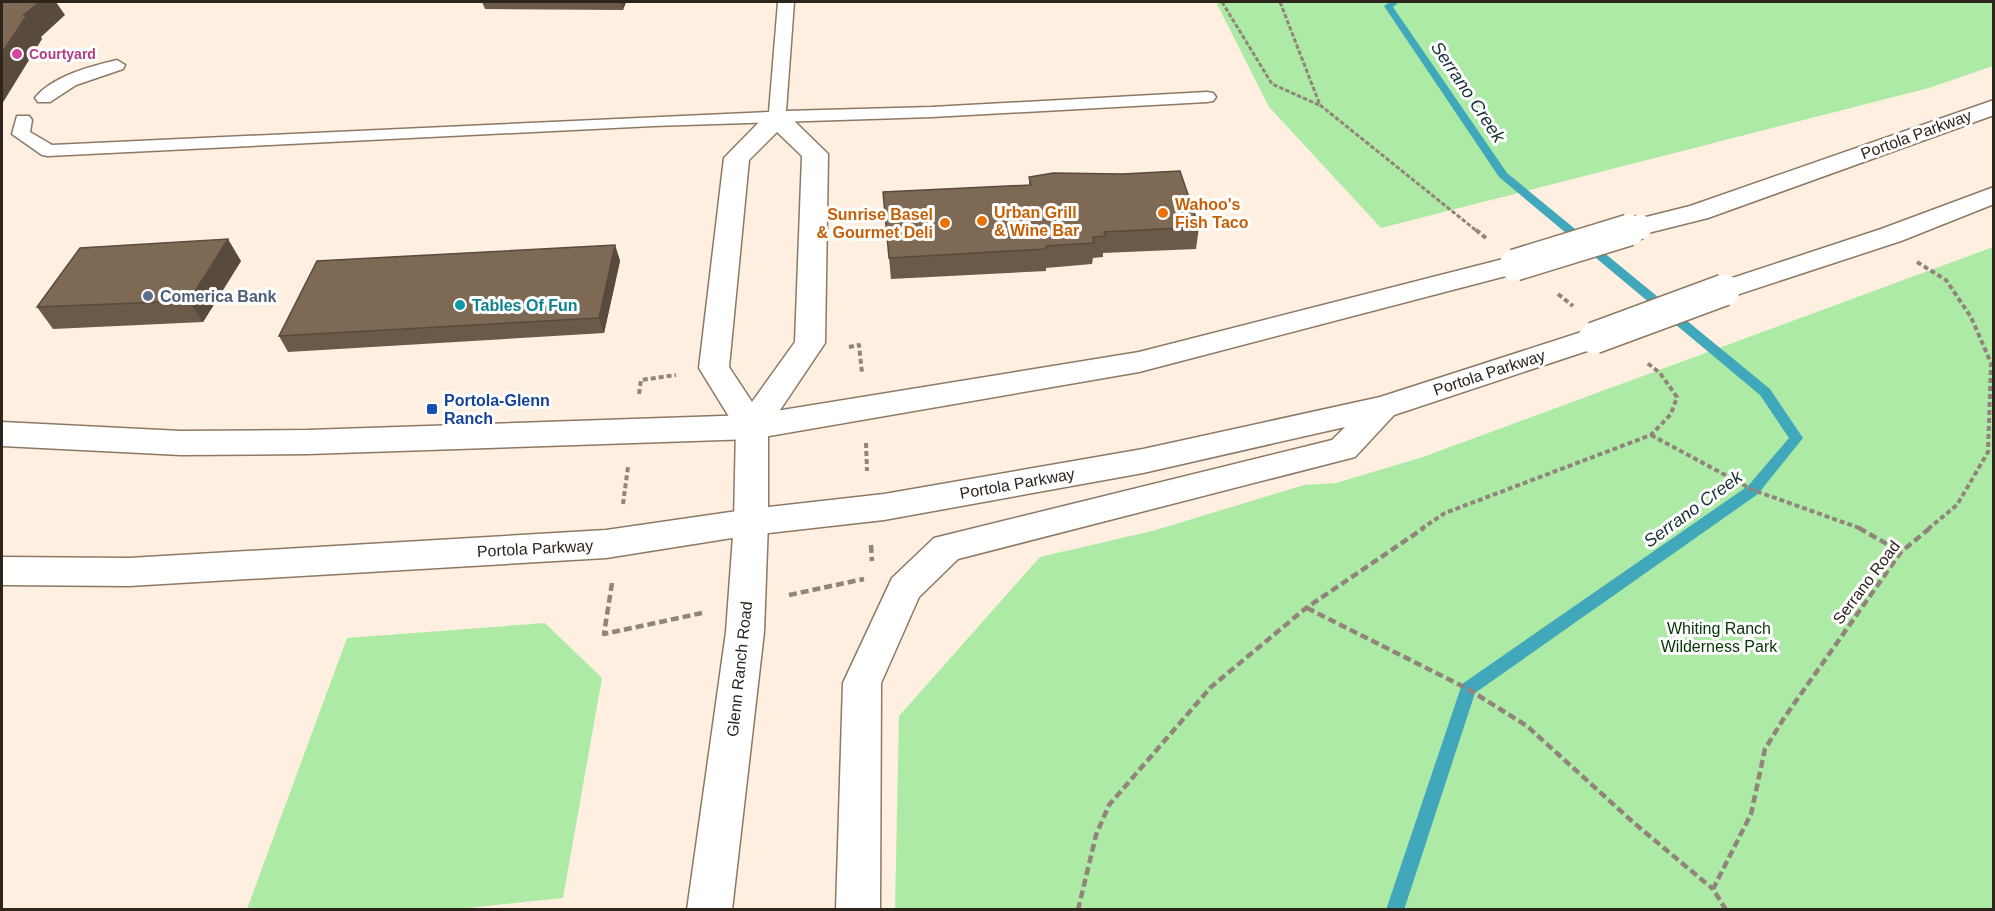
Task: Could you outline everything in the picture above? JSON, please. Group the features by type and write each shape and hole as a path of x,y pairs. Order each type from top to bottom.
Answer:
{"main road":[{"name":"Portola Parkway","path":"2,434 181,443 308,442 752,427 1138,362 1515,265 1640,226 1699,212 1994,107"},
{"path":"777,118 815,154 810,343 752,427 714,368 737,158 777,118"},
{"name":"Portola Parkway","path":"2,571 129,572 606,544 751,522 884,507 1143,461 1383,407 1594,338 1724,290 1881,239 1994,195"},
{"path":"858,909 862,683 905,588 947,548 1343,449 1383,407"},
{"name":"Glenn Ranch Road","path":"709,909 745,633 751,522 752,427"}],"lane":[{"path":"777,118 786,2"},
{"path":"44,98 57,87 117,64"},
{"path":"22,120 21,134 48,151 1207,97"}],"path":[{"path":"1222,2 1272,84 1320,105"},
{"name":"Serrano Road","path":"1713,889 1751,814 1766,749 1784,718 1901,552 1957,505 1988,452 1991,363 1971,317 1946,280 1881,239"},
{"path":"1651,435 1752,490 1860,528 1901,552"},
{"path":"1306,608 1468,689 1527,726 1634,823 1713,889 1725,909"}],"green space":[{"path":"1216,2 1993,2 1993,66 1929,88 1381,228 1269,107"},
{"name":"Whiting Ranch Wilderness Park","path":"1993,247 1993,909 895,909 899,716 1040,557 1156,530 1304,485 1336,483 1423,457"},
{"path":"545,623 602,678 563,898 449,910 247,909 347,638"}],"building":[{"path":"2,2 39,2 24,15 27,15 2,53"},
{"path":"1180,171 1199,227 1104,232 1105,236 1093,237 1094,243 1046,246 1046,249 889,258 883,192 1031,185 1029,177 1053,173 1122,174"},
{"path":"228,239 189,301 37,307 80,248"},
{"name":"Tables Of Fun","path":"615,245 599,318 279,336 317,261"}],"waterway":[{"name":"Serrano Creek","path":"1395,2 1388,6 1503,175 1765,392 1796,438 1753,490 1468,689 1395,910"}],"place":[{"name":"Courtyard","path":"17,54"},
{"name":"Wahoo's Fish Taco","path":"1163,213"},
{"name":"Urban Grill & Wine Bar","path":"982,221"},
{"name":"Sunrise Basel & Gourmet Deli","path":"945,223"},
{"name":"Comerica Bank","path":"148,296"},
{"name":"Tables Of Fun","path":"460,305"},
{"name":"Portola-Glenn Ranch","path":"432,409"}]}
